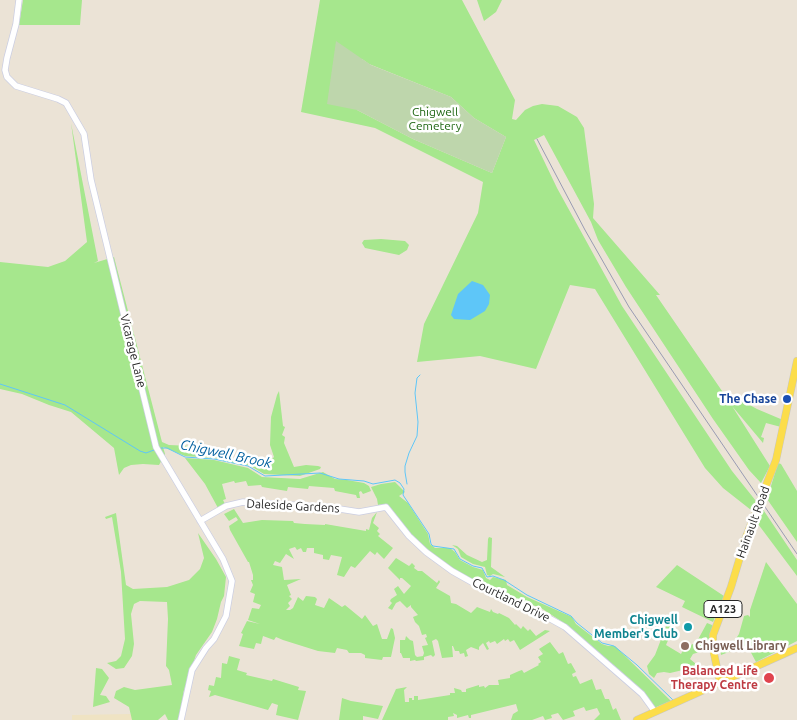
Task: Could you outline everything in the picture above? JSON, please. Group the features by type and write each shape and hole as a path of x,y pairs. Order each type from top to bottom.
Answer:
{"main road":[{"name":"Hainault Road","path":"720,682 712,648 714,635 746,537 776,460 797,362"},
{"path":"637,720 797,648"}],"street":[{"name":"Vicarage Lane","path":"19,0 16,24 5,70 7,77 16,86 66,103 84,134 91,180 156,447 224,558 232,580 226,616 214,640 206,648 192,670 182,720"},
{"name":"Daleside Gardens","path":"200,521 226,506 243,502 327,507 359,512 389,508"},
{"name":"Courtland Drive","path":"389,508 409,536 426,552 452,571 484,589 536,610 565,627 642,694 655,712"}],"shaded area":[{"path":"132,714 132,720 72,720 72,715"}],"green space":[{"path":"23,0 82,0 80,25 19,25"},
{"path":"320,0 462,0 515,100 512,119 516,120 525,110 542,104 558,106 577,117 584,128 594,204 593,218 660,295 656,295 731,404 735,397 783,420 781,427 766,423 761,437 764,438 763,443 732,406 770,466 761,483 749,470 713,419 626,287 598,240 591,222 544,135 534,140 557,188 622,306 732,471 756,501 751,510 723,488 705,468 595,289 570,285 536,369 480,356 417,362 424,324 478,213 483,182 375,128 301,112","holes":["362,59 369,64 451,97 474,118 506,137 492,173 413,139 357,110"]},
{"path":"477,0 502,0 496,12 484,21"},
{"name":"Chigwell Cemetery","path":"336,41 371,65 451,97 474,118 506,137 492,173 413,139 357,110 327,104"},
{"path":"71,123 98,261 94,263 114,257 162,442 169,445 192,446 213,451 218,449 228,458 234,460 244,461 247,456 272,459 274,457 270,445 271,417 279,391 283,426 285,427 282,435 285,437 284,443 294,467 306,465 318,466 321,467 320,469 300,476 264,474 249,465 236,464 215,458 185,456 163,447 165,454 159,465 131,465 124,468 119,475 114,448 71,412 22,394 0,389 0,262 48,267 65,261 87,242"},
{"path":"364,240 405,241 409,245 407,250 399,255 365,248 362,243"},
{"path":"185,458 214,460 248,468 262,477 300,479 323,472 335,479 364,483 369,486 371,491 363,494 361,491 359,492 360,498 357,498 356,495 335,491 334,488 309,486 308,489 288,487 287,491 262,487 261,485 248,486 246,481 235,483 234,481 222,484 226,499 223,500 225,504 218,508 205,484"},
{"path":"778,463 781,464 797,491 797,542 767,499"},
{"path":"395,482 405,492 399,496 408,503 428,534 430,544 435,548 450,548 460,560 483,570 486,578 490,580 493,577 506,580 507,585 527,597 572,617 576,624 602,644 615,646 671,701 654,708 647,696 564,623 541,608 493,591 454,569 427,550 409,532 390,507 385,504 378,505 371,487"},
{"path":"762,508 797,560 797,576 755,520"},
{"path":"234,509 243,523 262,520 293,521 294,523 325,524 366,531 366,529 369,530 372,518 377,512 373,523 379,528 377,531 380,534 378,536 393,548 384,559 377,552 375,555 370,551 355,568 351,566 344,577 337,575 342,557 331,555 329,560 323,559 323,555 314,553 314,548 307,548 306,552 303,552 301,548 297,550 295,547 289,549 294,559 286,554 280,563 275,561 273,565 282,567 284,580 301,579 287,585 291,595 289,596 292,599 288,603 290,606 286,610 293,608 298,597 303,601 306,596 315,597 317,599 315,605 324,608 329,598 342,607 345,605 362,619 365,615 373,626 377,624 382,639 387,639 391,628 393,629 395,638 391,657 383,657 382,660 365,658 365,655 361,653 349,653 347,650 337,648 335,653 318,651 276,637 274,640 263,636 261,644 256,643 254,649 239,646 243,634 241,633 247,621 260,624 248,620 252,608 259,609 261,605 253,602 255,594 250,592 253,585 251,580 253,580 253,575 249,562 230,530 229,526 238,520 236,517 229,521 224,514"},
{"path":"116,513 126,585 133,589 167,587 189,580 200,569 204,558 198,533 226,577 224,596 217,619 212,632 196,655 184,690 179,720 168,720 165,714 158,720 132,720 129,707 114,698 116,691 124,687 135,690 172,685 169,670 166,666 167,602 140,601 134,604 131,614 134,644 132,656 124,668 116,669 107,663 116,661 121,656 125,639 121,572 117,547 112,517 106,519 105,517"},
{"path":"489,537 492,538 491,567 505,577 493,574 487,575 485,567 473,564 461,557 458,549 452,545 457,546 467,555 482,562 487,560"},
{"path":"396,558 409,566 412,563 415,566 414,568 422,571 437,583 439,580 440,582 436,588 450,596 451,603 471,613 477,607 490,612 491,609 493,612 509,618 521,629 523,626 528,631 530,629 536,636 545,630 550,631 520,650 514,640 510,642 508,639 505,641 504,639 497,644 495,641 490,643 489,641 486,643 489,649 487,650 483,643 479,650 471,647 466,650 468,656 465,657 464,653 460,654 452,646 453,657 442,658 436,639 432,641 435,655 433,657 431,655 424,657 424,660 416,661 410,661 410,658 403,658 400,653 400,640 405,640 406,636 413,641 417,657 423,656 422,646 428,645 425,638 427,637 426,634 422,635 419,626 415,622 413,617 418,615 411,605 407,608 400,601 396,603 392,610 388,608 392,603 391,599 397,595 394,589 398,586 404,594 411,586 402,578 400,580 388,568"},
{"path":"766,562 797,604 797,641 756,662 747,645 721,655 720,645 731,646 739,634 744,616 748,615 750,617 750,610"},
{"path":"677,565 724,596 713,622 682,607 685,601 656,587"},
{"path":"675,617 677,620 666,645 681,654 684,648 689,650 692,644 695,645 707,623 712,625 713,628 709,649 693,654 690,659 696,664 691,672 686,674 683,670 657,673 654,678 649,674 647,666 655,655 667,624"},
{"path":"550,642 559,654 563,652 568,664 571,663 576,672 572,674 573,677 576,676 580,684 592,679 596,690 601,689 605,699 609,699 613,710 616,708 621,720 594,720 600,714 597,708 586,711 584,707 573,711 575,716 563,720 558,713 551,715 552,718 545,720 543,716 532,720 511,720 513,714 518,711 516,704 471,715 471,718 468,715 457,718 457,715 453,713 454,716 448,717 448,720 382,720 396,689 407,687 404,690 405,702 409,702 409,698 414,700 414,696 418,696 418,700 450,695 450,693 455,693 454,688 466,692 466,689 479,685 479,687 484,686 485,688 489,685 499,685 498,680 510,678 510,675 522,670 524,673 539,665 541,662 538,657 543,654 539,649"},
{"path":"229,656 240,659 237,670 247,673 246,675 272,681 273,679 299,687 298,690 306,691 298,720 276,715 278,705 272,703 268,710 215,695 209,697 211,691 208,690 209,685 214,686 216,677 221,678 222,663 227,664"},
{"path":"96,668 102,669 109,678 100,695 106,696 110,702 93,707"},
{"path":"342,698 383,706 378,719 363,716 363,720 339,720"}],"water":[{"path":"472,281 483,285 490,295 489,304 485,311 470,320 454,319 451,315 458,294"}],"waterway":[{"path":"407,484 405,466 417,436 418,422 415,393 417,378 420,375"},
{"name":"Chigwell Brook","path":"0,384 65,405 140,451 146,453 154,450"},
{"name":"Chigwell Brook","path":"161,448 167,448 185,457 214,459 248,466 265,476 320,473 339,479 364,481 373,484 395,480 404,489 403,495 429,534 433,546 454,549 460,559 473,566 482,568 487,577 493,576 504,580 527,595 571,616 602,643 614,646 637,665 673,700"}],"railway":[{"path":"537,139 585,230 629,307 797,554"}],"place":[{"name":"The Chase","path":"787,399"},
{"name":"Chigwell Member's Club","path":"688,627"},
{"name":"Chigwell Library","path":"685,646"},
{"name":"Balanced Life Therapy Centre","path":"769,678"}]}
